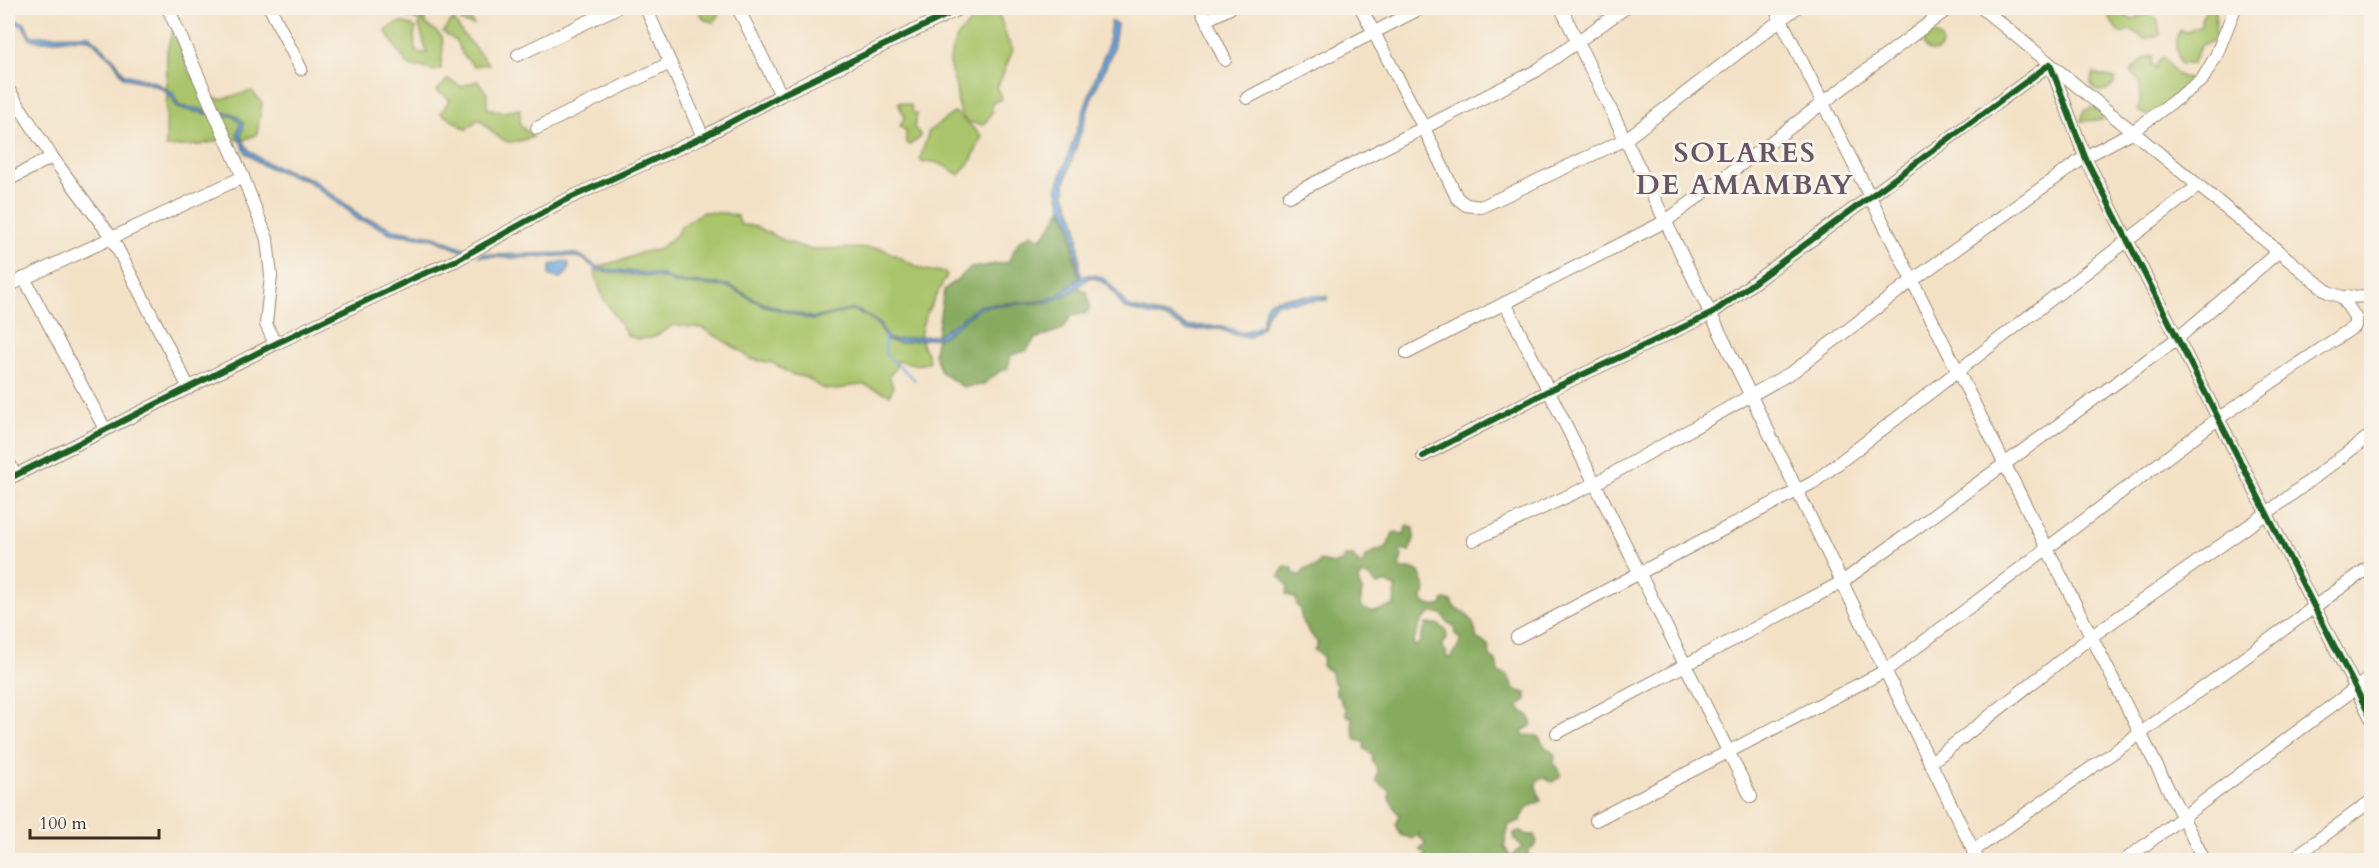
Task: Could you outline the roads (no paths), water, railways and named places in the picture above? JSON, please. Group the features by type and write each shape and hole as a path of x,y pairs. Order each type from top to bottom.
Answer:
{"street":[{"path":"168,8 243,177 267,239 271,276 266,324 275,344"},
{"path":"270,8 301,69"},
{"path":"518,55 616,8"},
{"path":"646,8 703,137"},
{"path":"738,8 781,95"},
{"path":"8,461 11,477 275,344 465,256 561,202 703,137 781,95 961,8"},
{"path":"1200,8 1225,60"},
{"path":"1206,20 1230,8"},
{"path":"1361,8 1424,128 1457,198 1466,205 1481,207 1626,139 1778,13 1796,8"},
{"path":"1247,98 1421,8"},
{"path":"1562,8 1975,856 2372,565"},
{"path":"1289,196 1536,71 1625,8"},
{"path":"1407,353 1666,220 1949,8"},
{"path":"1982,8 2328,292 2342,297 2372,296"},
{"path":"1473,540 1594,484 1794,372 1913,280 2085,157 2132,132 2202,80 2216,56 2235,8"},
{"path":"1778,13 2204,861"},
{"path":"537,128 670,63"},
{"path":"2050,64 2085,157 2372,720"},
{"path":"1424,456 1548,391 1711,314 2050,64"},
{"path":"8,89 52,158 112,238 189,387"},
{"path":"8,180 52,158"},
{"path":"8,286 243,177"},
{"path":"1517,637 1814,482 1958,370 2129,242 2198,186"},
{"path":"1557,733 1842,582 2178,338 2278,252"},
{"path":"24,278 105,429"},
{"path":"1596,820 1885,670 2219,418 2355,326 2355,317 2342,297"},
{"path":"1505,303 1751,797"},
{"path":"1930,763 2092,636 2267,513 2372,434"},
{"path":"2125,861 2372,676"},
{"path":"2290,861 2372,800"}],"water":[{"path":"8,17 25,23 30,35 33,36 90,35 116,61 124,74 155,82 173,93 179,106 201,109 212,115 177,108 168,93 162,89 123,77 115,63 90,39 37,41 30,39 23,26 8,21"},
{"path":"1111,22 1117,24 1113,50 1091,100 1065,182 1065,194 1077,226 1081,277 1090,275 1103,279 1129,307 1169,316 1187,326 1222,326 1242,333 1261,326 1266,305 1273,300 1287,297 1327,296 1327,300 1276,303 1267,313 1263,327 1250,337 1238,336 1220,329 1187,330 1168,319 1125,309 1108,286 1090,277 1070,293 1049,302 981,307 942,337 900,343 886,340 879,326 868,317 853,310 812,320 762,305 729,287 675,283 664,278 599,271 581,258 479,256 483,253 495,255 566,253 580,255 599,268 663,275 674,281 729,285 762,303 813,318 853,309 860,311 880,324 887,337 892,340 937,335 980,305 1043,301 1057,296 1079,279 1072,226 1062,206 1057,187 1107,49"},
{"path":"217,112 232,114 244,123 241,137 249,150 265,162 311,179 362,218 376,221 393,229 434,236 469,250 466,253 434,239 390,233 373,224 357,220 350,212 308,181 264,166 246,153 237,135 240,123 233,116 219,115"},
{"path":"563,261 569,263 565,275 559,279 549,275 551,265"}],"waterway":[{"path":"885,337 885,354 915,380"}],"district":[{"name":"SOLARES DE AMAMBAY","path":"1745,169"}]}
